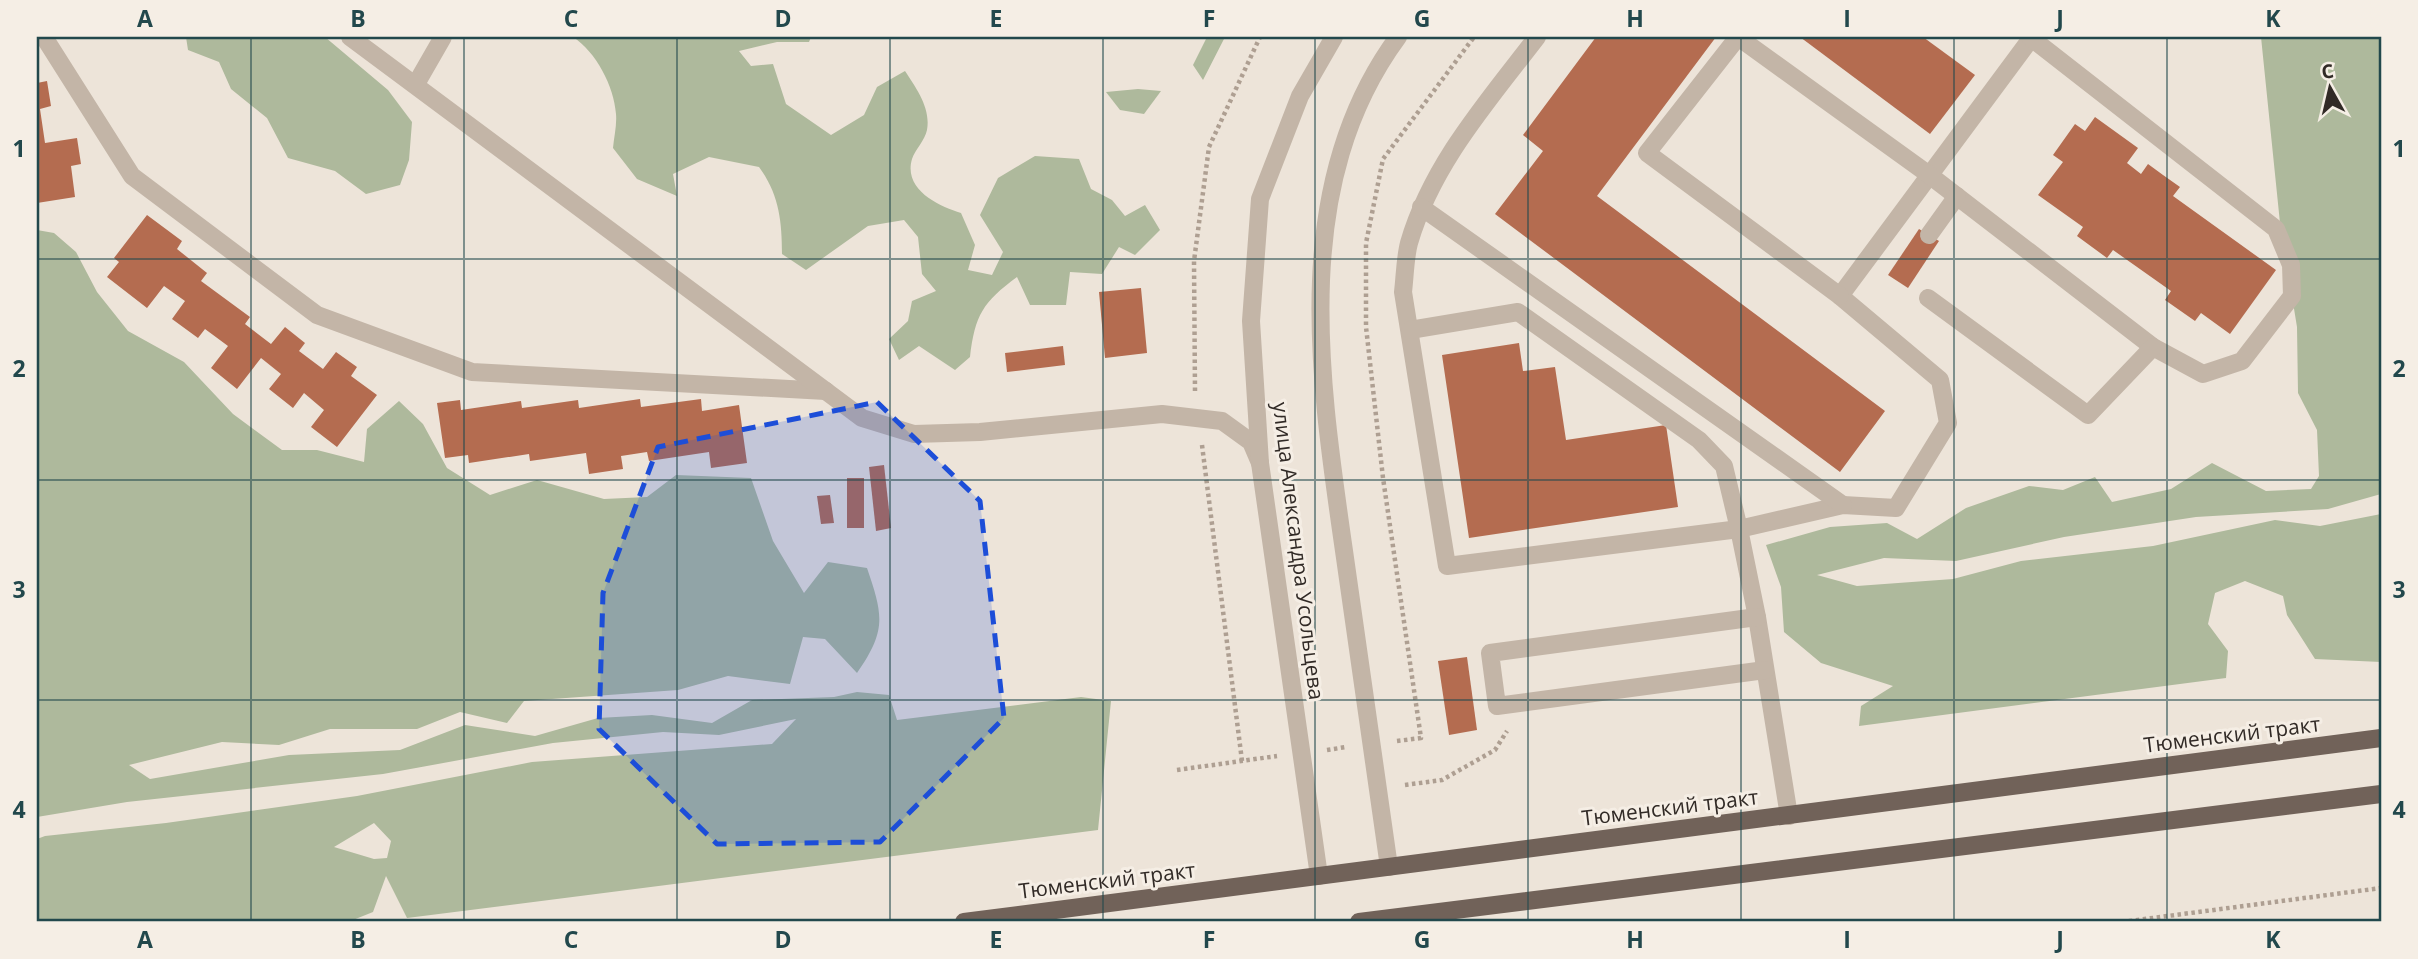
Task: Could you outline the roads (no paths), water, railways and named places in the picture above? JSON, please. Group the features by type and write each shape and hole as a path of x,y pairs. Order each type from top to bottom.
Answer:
{"main road":[{"name":"Тюменский тракт","path":"964,922 2381,738"},
{"path":"1359,922 2381,794"}],"street":[{"path":"44,37 132,176 317,315 472,372 826,391"},
{"path":"350,37 862,418 914,434 980,432 1162,414 1222,421 1251,442 1260,463"},
{"path":"416,84 443,37"},
{"name":"улица Александра Усольцева","path":"1319,876 1260,463 1251,321 1261,199 1300,96 1334,37"},
{"path":"1389,867 1334,482 1320,351 1320,261 1347,127 1381,60 1398,37"},
{"path":"1537,37 1455,144 1422,207 1408,246 1403,292 1447,566 1739,529 1843,505 1896,508 1948,423 1940,380 1840,296 1647,153 1738,37 1928,174 2153,347 2203,374 2242,361 2292,296 2291,265 2276,229 2031,37 1928,174 1840,296"},
{"path":"1930,236 1957,196"},
{"path":"1422,207 1843,505"},
{"path":"1928,298 2088,415 2153,347"},
{"path":"1410,330 1518,312 1699,440 1724,466 1758,617 1789,816"},
{"path":"1758,617 1490,653 1497,706 1765,670"}]}
